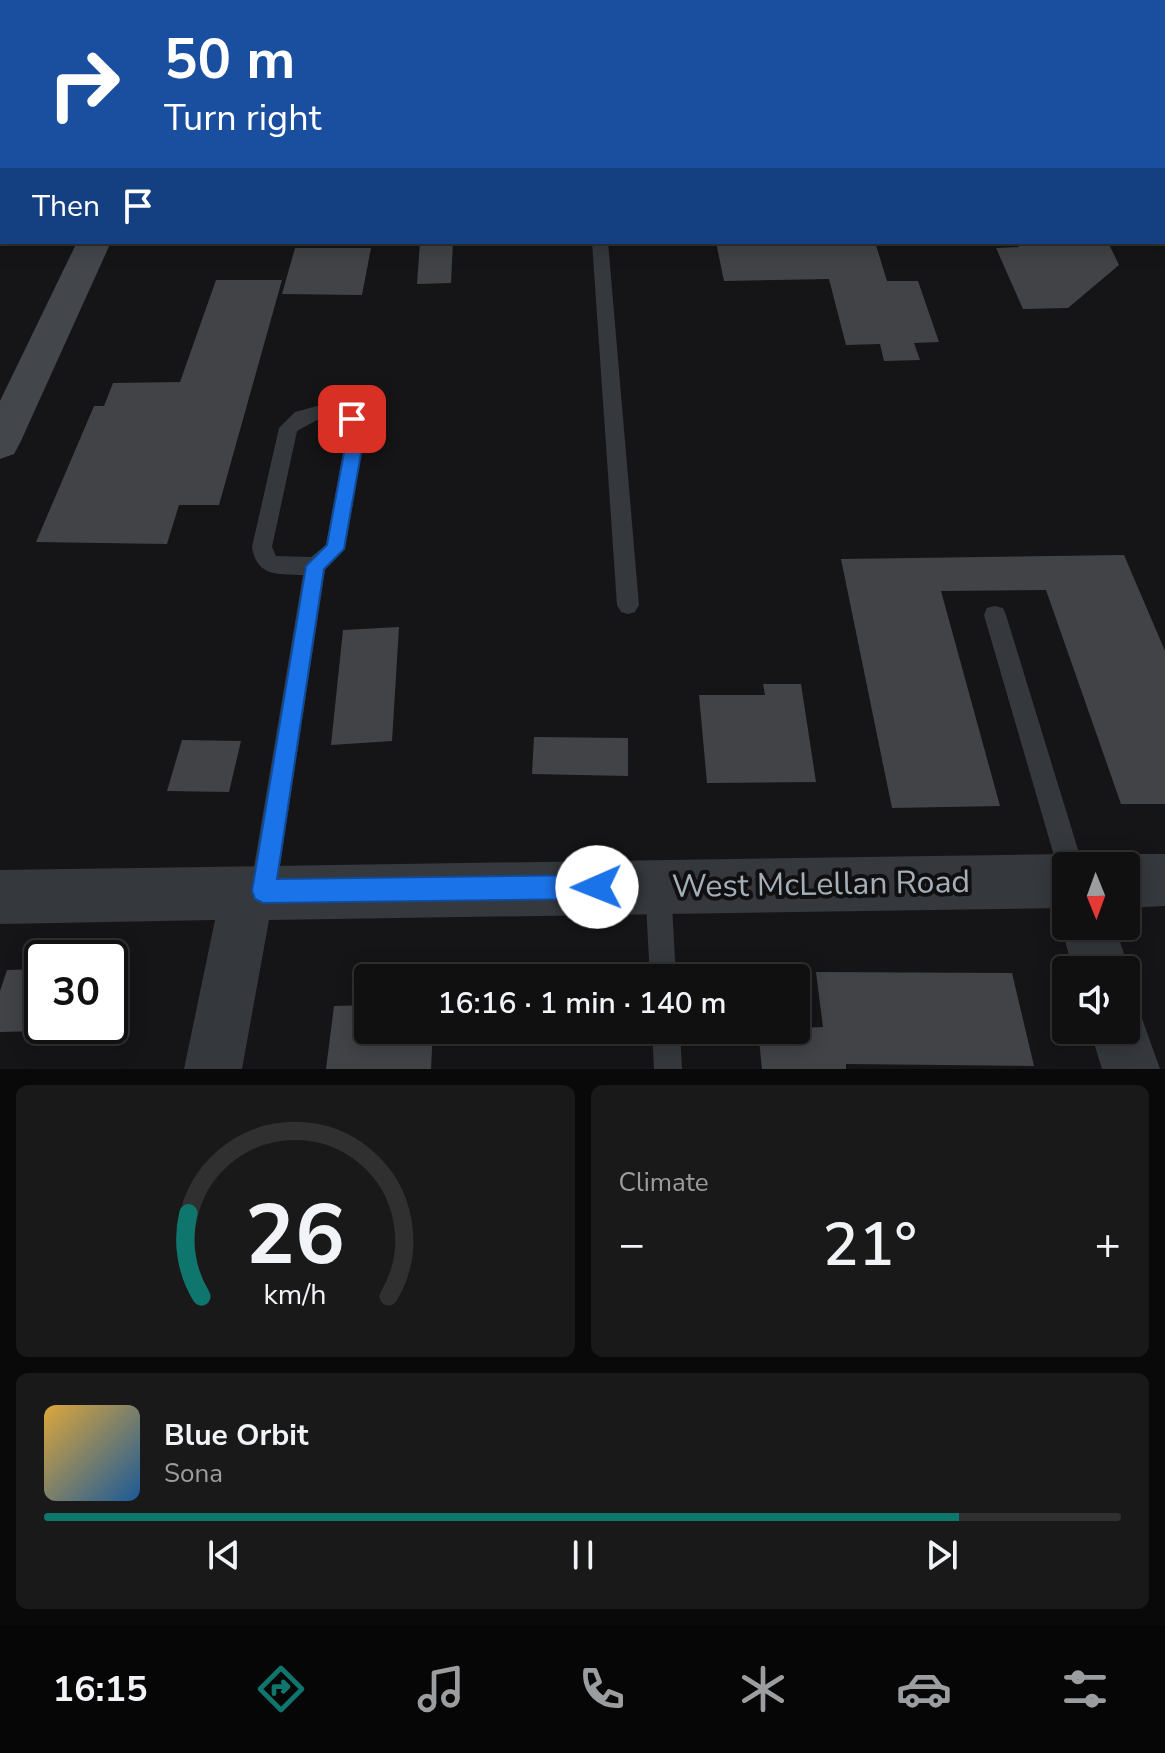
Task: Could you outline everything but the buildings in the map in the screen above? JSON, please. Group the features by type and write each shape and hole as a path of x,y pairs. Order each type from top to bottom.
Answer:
{"street":[{"path":"5,424 93,244"},
{"path":"1140,881 1165,880"},
{"name":"West McLellan Road","path":"0,897 1052,881"},
{"path":"213,1069 256,891"},
{"path":"1123,1044 1131,1069"}],"lane":[{"path":"600,244 628,605"},
{"path":"256,891 315,566 335,549 356,431 352,419 340,414 308,413 288,428 262,547 264,559 272,565 315,566"},
{"path":"995,615 1066,852"},
{"path":"658,886 662,964"},
{"path":"667,1044 668,1069"}],"route":[{"path":"352,419 356,431 335,549 326,560 315,566 278,814 263,891 597,887"}]}
